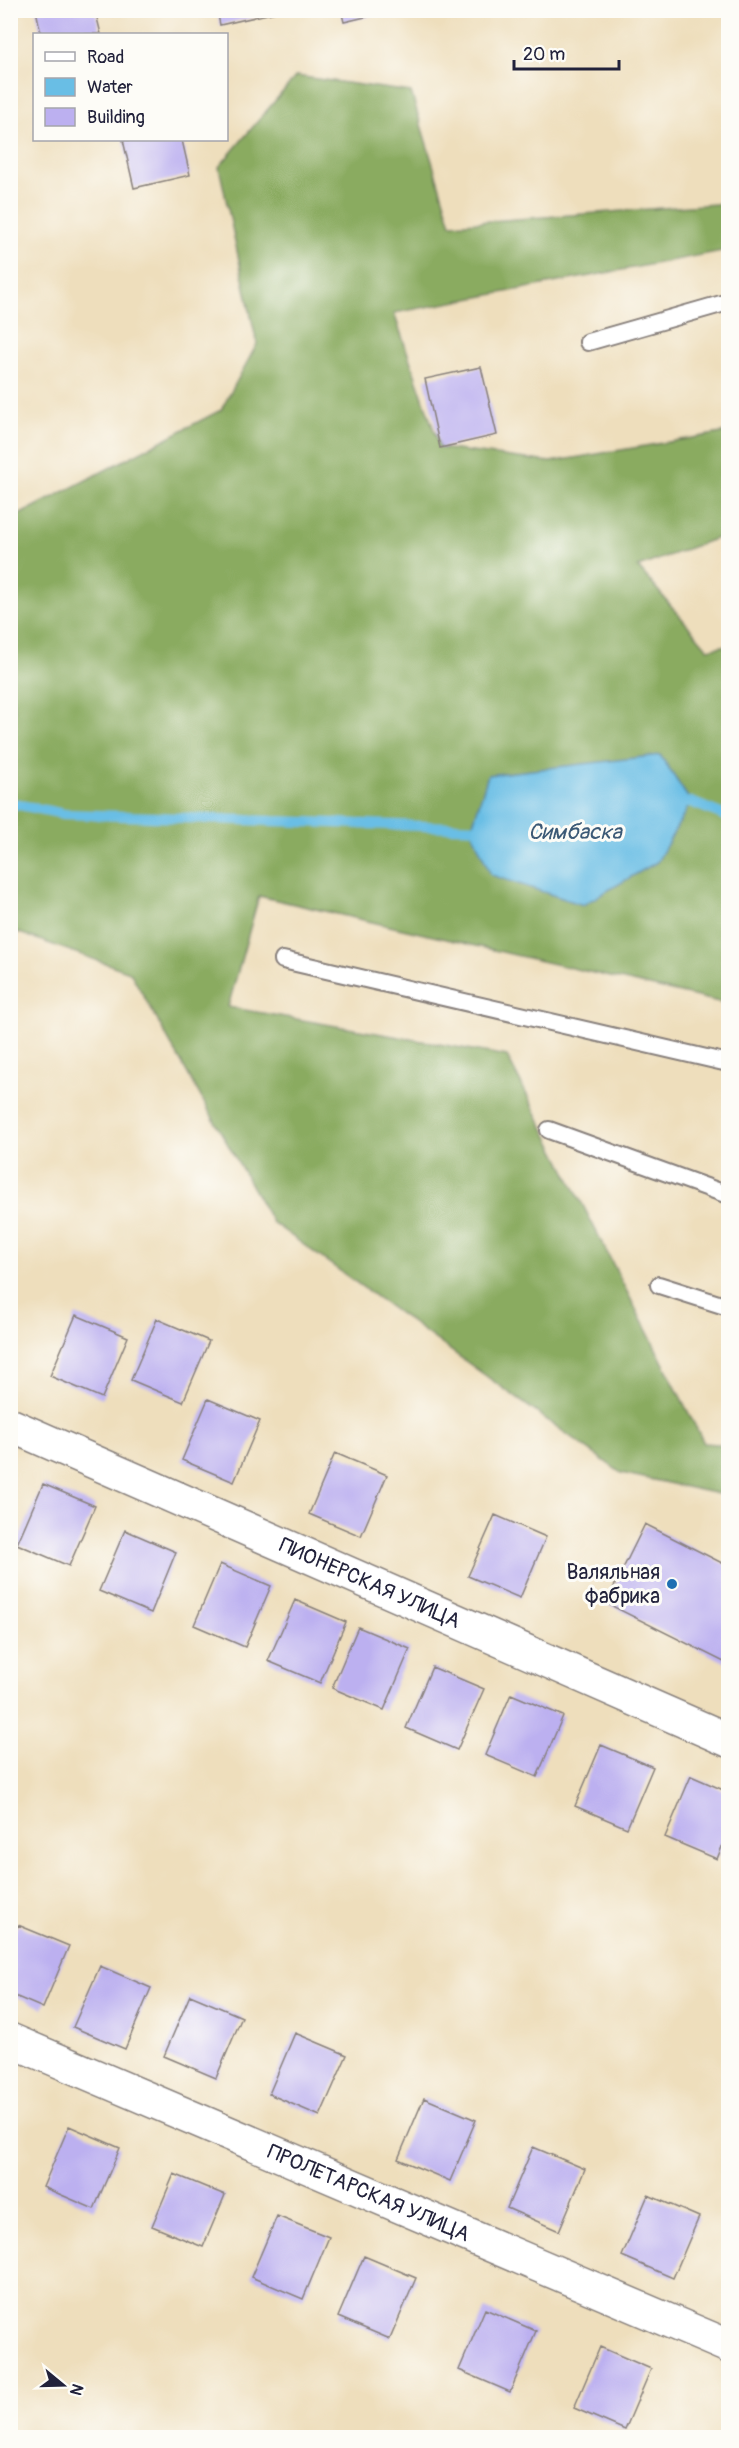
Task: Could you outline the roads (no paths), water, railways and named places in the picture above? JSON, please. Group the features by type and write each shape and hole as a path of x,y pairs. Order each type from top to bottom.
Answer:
{"street":[{"name":"ПИОНЕРСКАЯ УЛИЦА","path":"10,1425 729,1740"},
{"name":"ПРОЛЕТАРСКАЯ УЛИЦА","path":"10,2040 729,2346"}],"lane":[{"path":"588,342 729,302"},
{"path":"283,960 729,1063"},
{"path":"549,1130 729,1195"},
{"path":"658,1285 729,1307"}],"water":[{"name":"Симбаска","path":"660,755 691,802 657,862 583,905 491,875 471,830 488,775"}],"waterway":[{"path":"677,804 691,802 728,817"},
{"path":"10,803 64,814 483,828"}],"place":[{"name":"Валяльная фабрика","path":"672,1584"}]}
